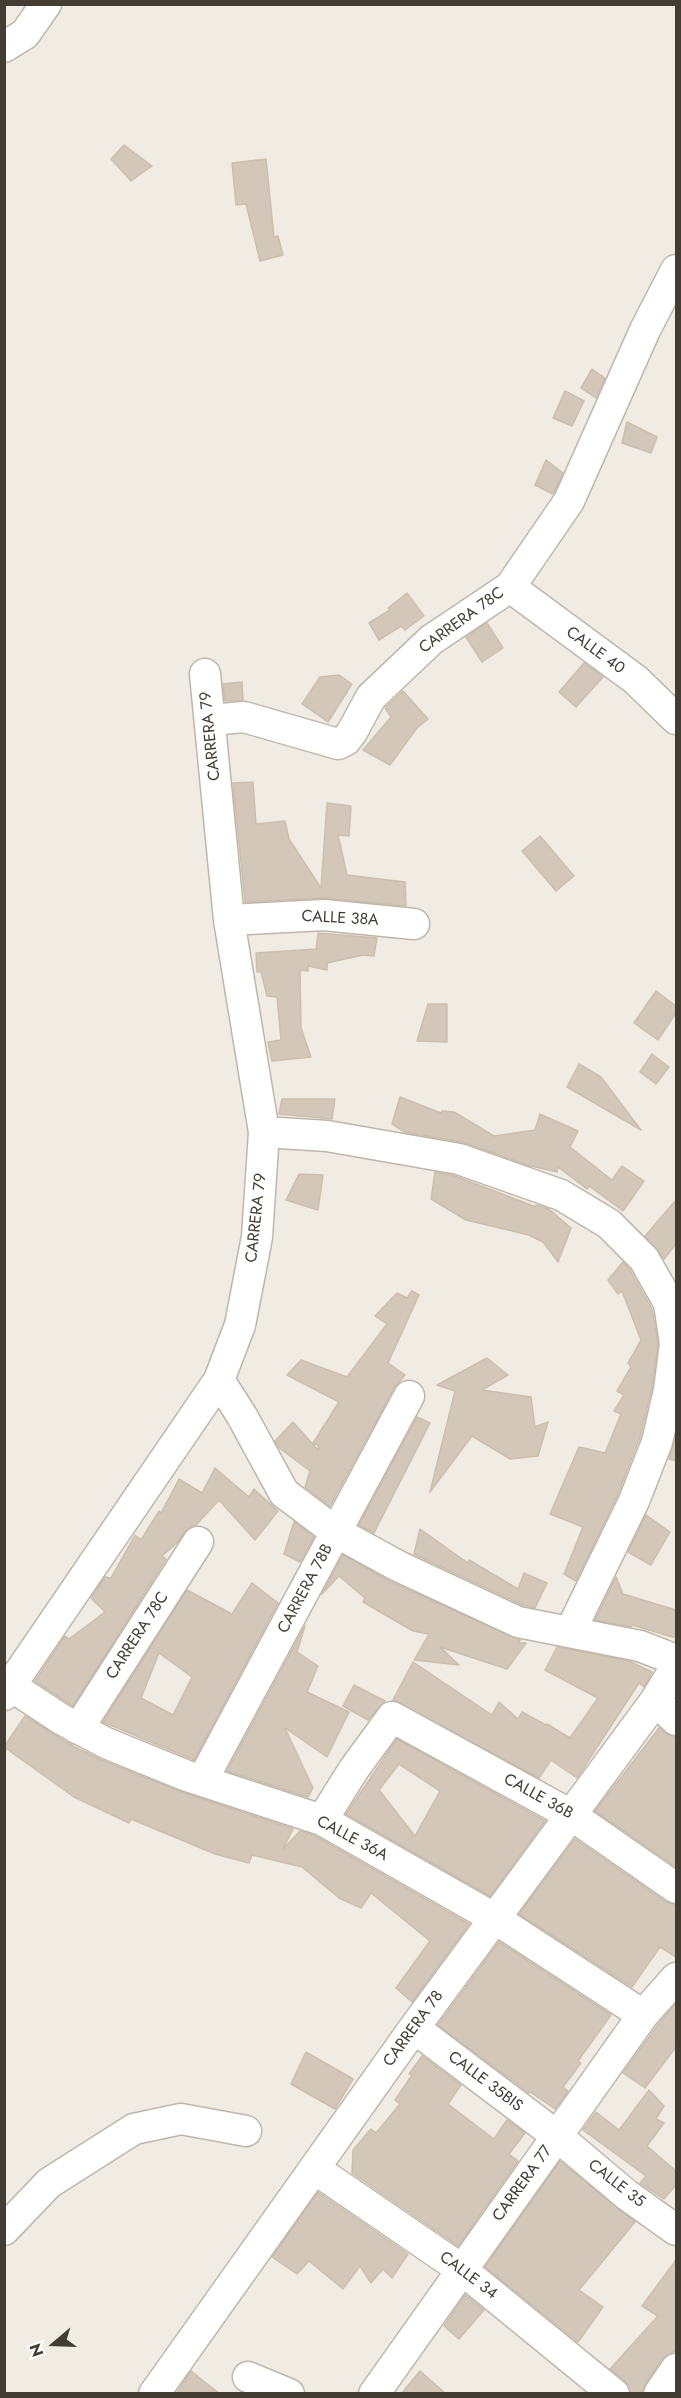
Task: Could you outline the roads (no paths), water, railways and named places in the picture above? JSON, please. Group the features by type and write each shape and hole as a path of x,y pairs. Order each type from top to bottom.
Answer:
{"street":[{"path":"4,47 25,34 46,4"},
{"path":"510,587 569,501 645,330 676,270"},
{"name":"CALLE 40","path":"510,587 636,680 676,719"},
{"name":"CARRERA 78C","path":"210,720 244,717 338,744 346,740 352,732 371,697 431,640 510,587"},
{"name":"CARRERA 79","path":"8,1690 219,1380 240,1325 258,1237 264,1132 229,920 205,674"},
{"name":"CALLE 38A","path":"229,920 324,915 414,924"},
{"path":"264,1132 327,1136 459,1159 561,1195 609,1224 644,1259 669,1303 675,1344 669,1390 657,1442 634,1501 570,1632"},
{"path":"219,1380 242,1416 284,1493 336,1532 398,1566 518,1622 640,1646 676,1660"},
{"name":"CARRERA 78B","path":"202,1781 409,1396"},
{"name":"CARRERA 78C","path":"78,1729 198,1542"},
{"name":"CARRERA 78","path":"154,2394 414,2028 571,1815 665,1711 676,1667"},
{"name":"CALLE 36A","path":"8,1690 106,1743 202,1781 322,1820 494,1918 664,2001"},
{"name":"CALLE 36B","path":"322,1820 354,1769 392,1718 571,1815 676,1888"},
{"name":"CARRERA 77","path":"374,2394 557,2136 664,2001"},
{"name":"CALLE 35BIS","path":"414,2028 557,2136"},
{"path":"4,2230 49,2183 134,2129 181,2119 246,2131"},
{"name":"CALLE 35","path":"557,2136 627,2195 676,2230"},
{"name":"CALLE 34","path":"315,2169 461,2269 614,2394"},
{"path":"659,2394 676,2369"},
{"path":"248,2377 289,2394"}]}
